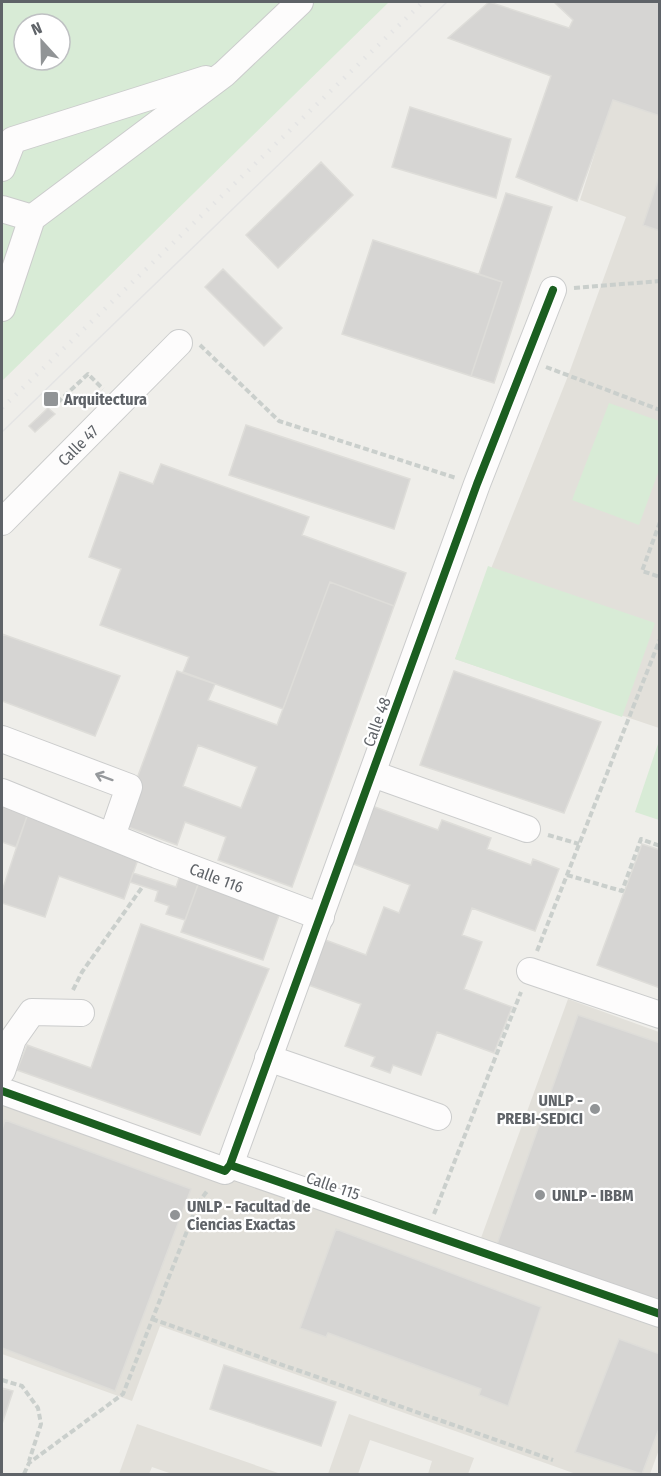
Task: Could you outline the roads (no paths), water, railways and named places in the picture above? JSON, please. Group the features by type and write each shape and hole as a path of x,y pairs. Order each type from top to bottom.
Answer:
{"street":[{"path":"2,308 32,218 224,74 300,2"},
{"path":"2,168 13,140 224,74"},
{"path":"2,209 32,218"},
{"name":"Calle 48","path":"227,1168 321,917 477,484 553,290"},
{"name":"Calle 47","path":"2,522 118,405 187,342"},
{"path":"2,739 129,787 112,836"},
{"path":"373,774 527,829"},
{"name":"Calle 116","path":"2,792 321,917"},
{"path":"530,970 660,1015"},
{"path":"2,1071 13,1039 32,1012 71,1013"},
{"path":"268,1058 438,1117"},
{"name":"Calle 115","path":"2,1091 227,1168 427,1232 660,1314"}],"tram line":[{"path":"2,432 447,2"}],"railway":[{"path":"2,408 423,2"}],"place":[{"name":"Arquitectura","path":"51,399"},
{"name":"UNLP - PREBI-SEDICI","path":"595,1109"},
{"name":"UNLP - IBBM","path":"540,1195"},
{"name":"UNLP - Facultad de Ciencias Exactas","path":"175,1215"}]}
